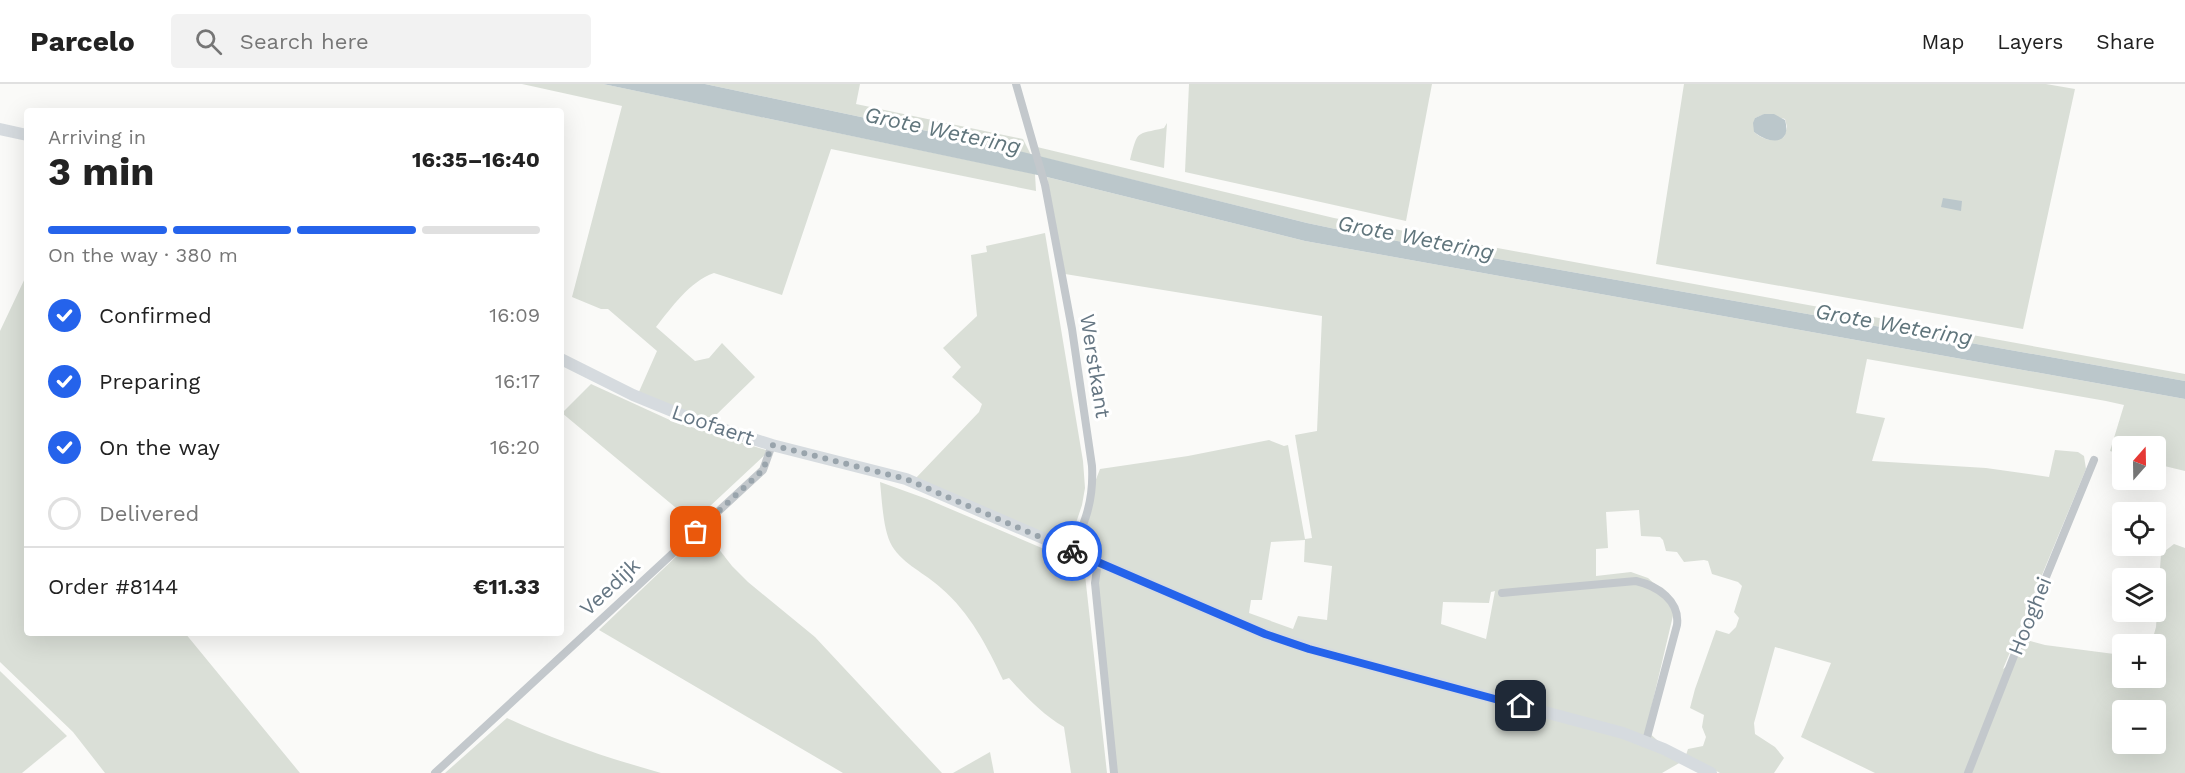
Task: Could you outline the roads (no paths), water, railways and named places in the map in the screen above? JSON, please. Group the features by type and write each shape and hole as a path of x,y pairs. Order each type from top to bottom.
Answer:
{"street":[{"name":"Werstkant","path":"1016,84 1045,185 1072,329 1092,466 1091,503 1086,521 1071,554"},
{"path":"0,129 24,134"},
{"name":"Loofaert","path":"564,360 633,395 694,420 772,445 906,479 1071,554 1098,562"},
{"name":"Veedijk","path":"435,773 763,470 772,445"},
{"name":"Hooghei","path":"1968,773 2094,460"},
{"path":"1114,773 1095,583 1098,562 1265,634 1309,649 1602,727 1646,741 1711,773"},
{"path":"1502,593 1636,581 1651,585 1676,606 1677,625 1646,741"}],"water label":[{"name":"Grote Wetering","path":"943,130"},
{"name":"Grote Wetering","path":"1416,237"},
{"name":"Grote Wetering","path":"1894,324"}]}
